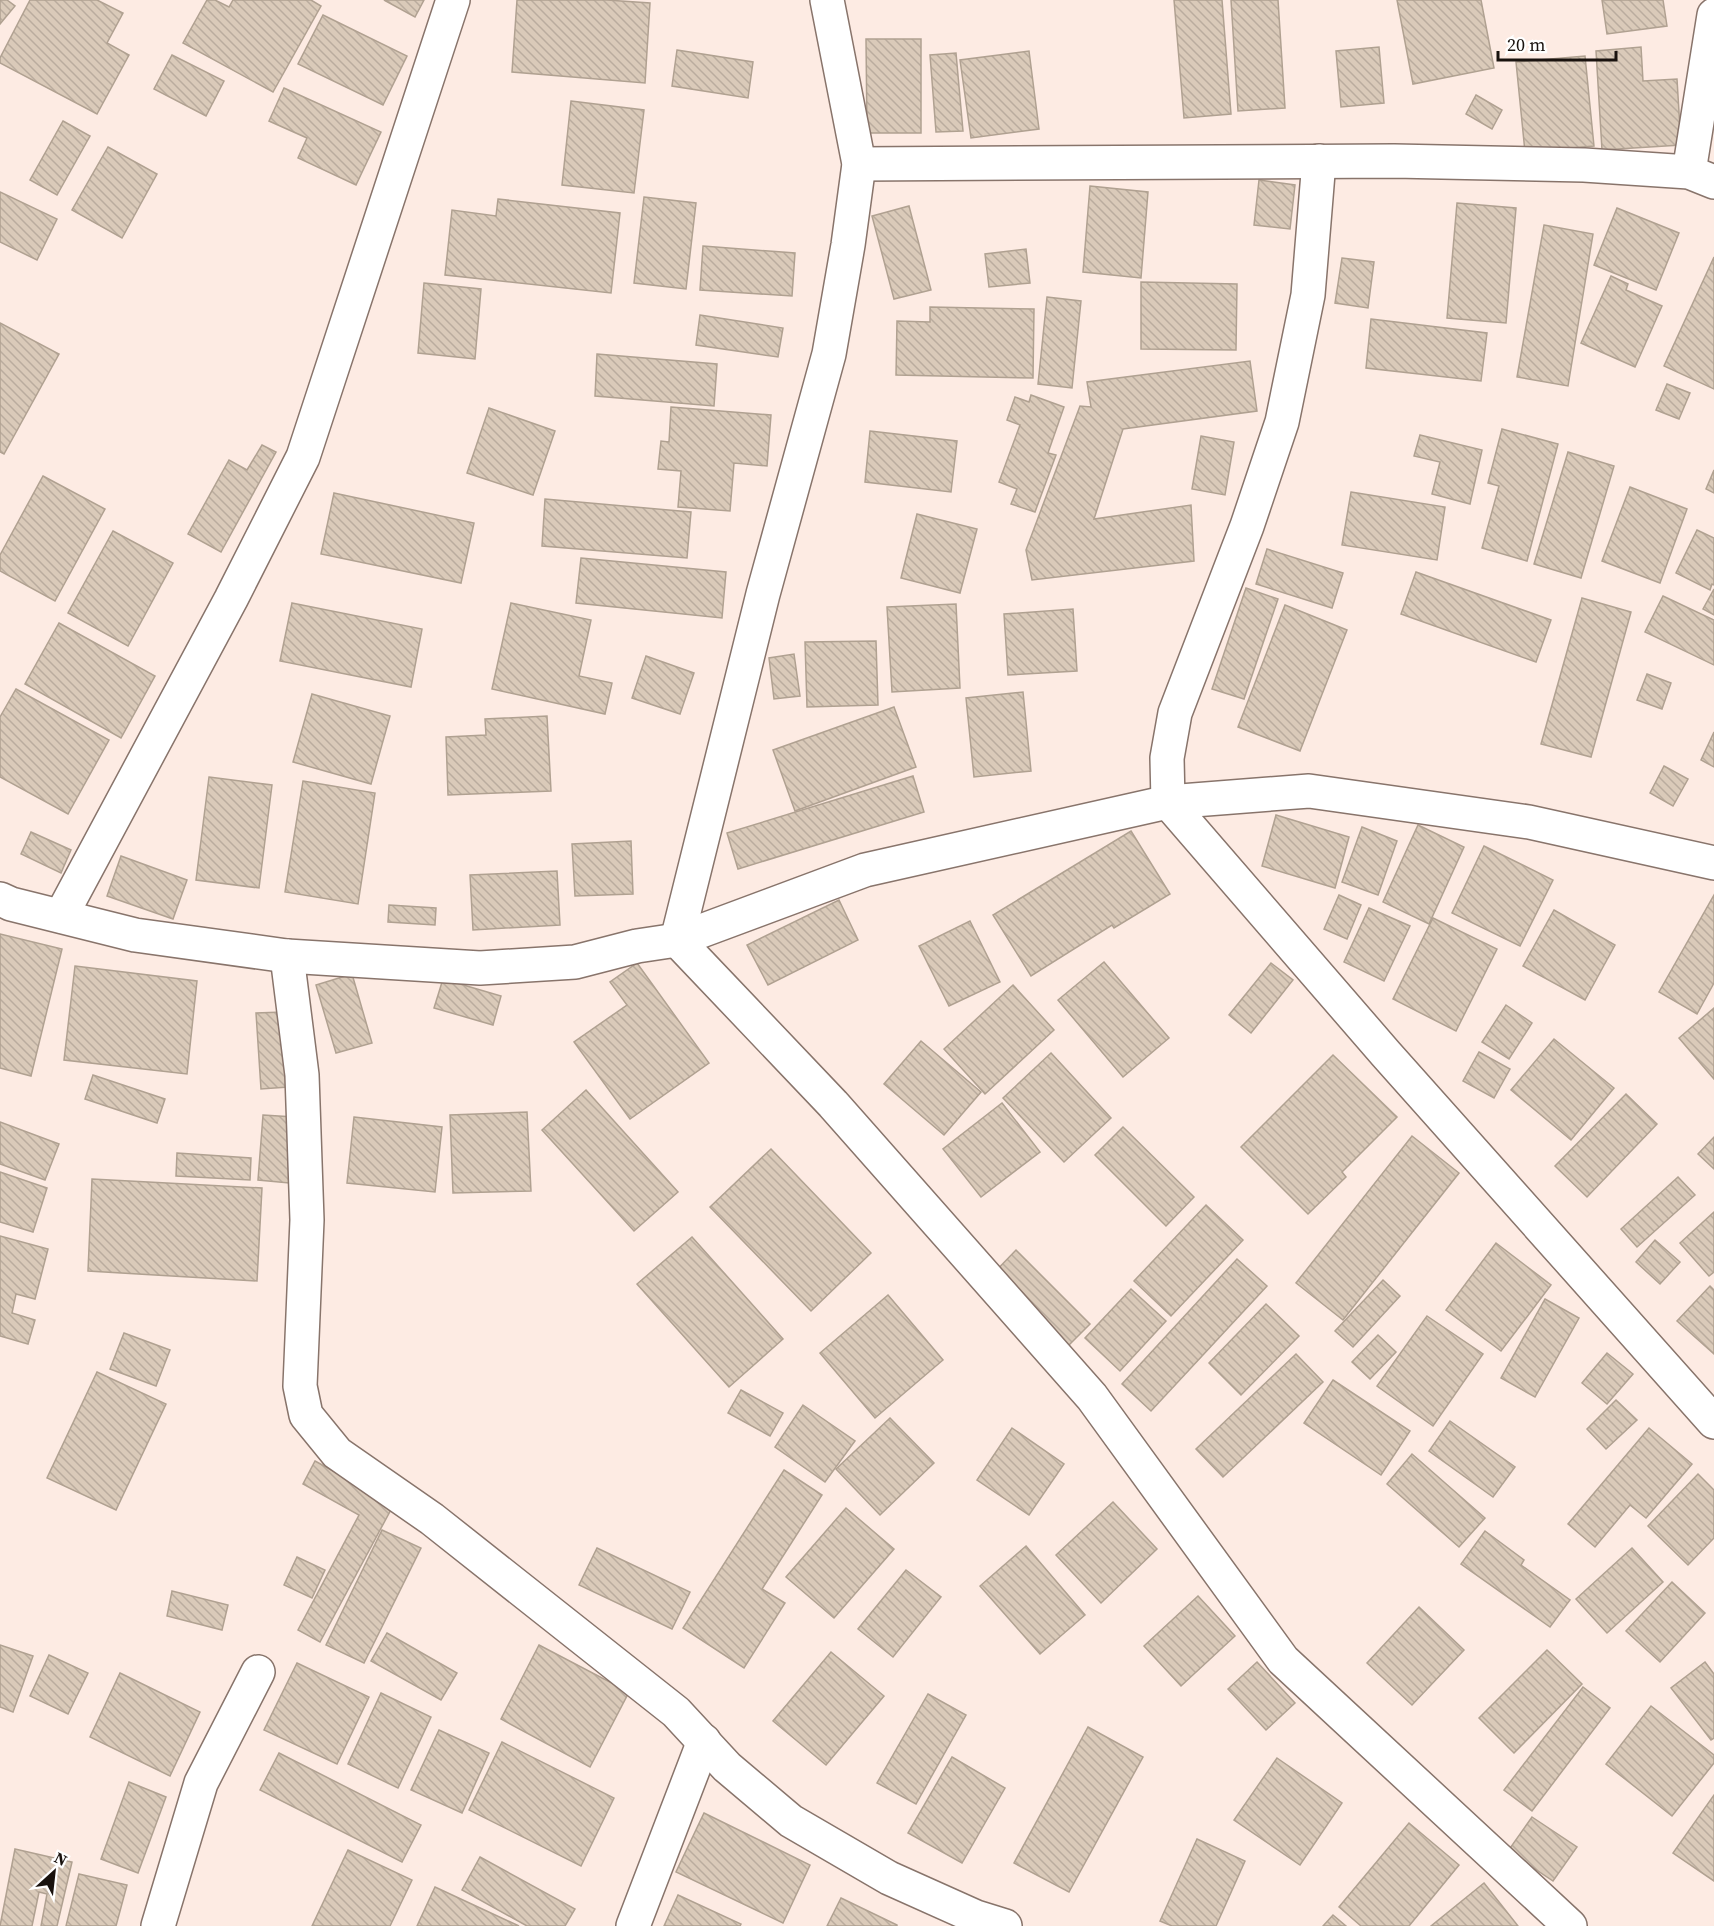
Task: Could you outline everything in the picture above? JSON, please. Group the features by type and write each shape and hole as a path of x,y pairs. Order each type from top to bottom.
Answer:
{"street":[{"path":"61,916 231,599 303,457 453,0"},
{"path":"677,940 760,606 828,354 848,245 859,164 827,0"},
{"path":"859,164 1319,161 1584,165 1702,177 1714,15"},
{"path":"1319,161 1308,295 1281,422 1247,526 1175,713 1167,758 1168,802 1386,1054 1714,1422"},
{"path":"0,899 135,935 287,956 480,968 575,962 637,946 677,940 866,870 1168,802 1309,791 1529,822 1714,863"},
{"path":"677,940 833,1104 1092,1397 1283,1660 1570,1926"},
{"path":"287,956 302,1075 307,1220 300,1386 306,1415 337,1453 432,1519 676,1712 727,1767 791,1821 889,1878 976,1917 1005,1926"},
{"path":"158,1926 201,1784 258,1672"},
{"path":"633,1926 704,1742"}],"building":[{"path":"0,0 7,0 15,6 0,24"},
{"path":"30,0 97,0 123,13 107,43 129,55 97,114 0,63 0,58"},
{"path":"207,0 215,0 229,7 233,0 311,0 321,6 273,92 183,43"},
{"path":"384,0 424,0 415,17"},
{"path":"517,0 607,0 650,3 645,83 512,72"},
{"path":"1174,0 1222,0 1231,114 1184,118"},
{"path":"1231,0 1278,0 1285,108 1238,111"},
{"path":"1397,0 1481,0 1494,68 1413,84"},
{"path":"1602,0 1663,0 1667,26 1607,34"},
{"path":"323,15 407,56 383,105 298,64"},
{"path":"866,39 921,39 921,133 867,133"},
{"path":"1379,47 1384,103 1341,107 1336,51"},
{"path":"1641,47 1643,81 1677,79 1681,145 1602,150 1596,51"},
{"path":"677,50 753,62 748,98 672,86"},
{"path":"1029,51 1039,129 971,138 960,60"},
{"path":"956,53 963,131 936,132 930,55"},
{"path":"172,55 224,81 206,116 154,89"},
{"path":"1585,56 1594,146 1525,152 1516,62"},
{"path":"284,88 381,132 356,185 298,158 307,138 269,121"},
{"path":"1476,95 1502,110 1492,129 1466,114"},
{"path":"571,101 644,110 634,193 562,185"},
{"path":"63,121 90,136 57,195 30,180"},
{"path":"108,147 157,174 122,238 72,210"},
{"path":"1259,180 1295,185 1290,229 1254,225"},
{"path":"1090,186 1148,192 1141,278 1083,272"},
{"path":"0,192 57,219 37,260 0,242"},
{"path":"644,197 696,203 686,289 634,283"},
{"path":"498,199 620,213 611,293 445,275 452,210 496,216"},
{"path":"1457,203 1516,208 1506,323 1447,318"},
{"path":"909,206 931,290 894,299 872,216"},
{"path":"1617,208 1679,233 1656,290 1594,265"},
{"path":"1544,225 1593,234 1568,386 1517,377"},
{"path":"703,246 795,253 792,296 700,290"},
{"path":"1026,249 1030,283 989,287 985,254"},
{"path":"1714,257 1714,389 1664,366"},
{"path":"1342,258 1374,262 1368,308 1335,303"},
{"path":"1611,276 1628,284 1626,290 1662,306 1635,367 1581,343"},
{"path":"1141,282 1237,284 1236,350 1141,349"},
{"path":"424,283 481,289 475,359 418,353"},
{"path":"1047,297 1081,301 1072,388 1038,384"},
{"path":"930,307 1034,309 1033,378 896,375 897,321 930,322"},
{"path":"700,315 783,328 778,357 696,345"},
{"path":"1371,319 1487,333 1481,381 1366,368"},
{"path":"0,323 59,354 4,454 0,452"},
{"path":"597,354 717,364 714,406 595,396"},
{"path":"1250,361 1257,411 1123,429 1094,519 1191,505 1194,561 1032,580 1026,550 1080,406 1091,407 1087,382"},
{"path":"1667,384 1690,393 1679,419 1656,410"},
{"path":"1031,395 1064,407 1048,453 1056,455 1035,512 1011,504 1017,489 999,482 1020,425 1007,420 1015,397 1029,402"},
{"path":"671,407 771,415 767,466 734,463 730,511 678,507 681,471 658,469 661,441 669,442"},
{"path":"489,408 555,431 533,495 467,473"},
{"path":"1502,429 1558,444 1527,561 1482,548 1499,486 1488,483"},
{"path":"870,431 957,441 951,492 865,482"},
{"path":"1420,435 1482,450 1470,504 1432,494 1440,462 1414,456"},
{"path":"1201,436 1234,442 1225,495 1192,489"},
{"path":"262,445 276,452 221,552 188,534 229,460 247,470"},
{"path":"1568,452 1614,466 1581,578 1534,564"},
{"path":"1714,470 1714,493 1706,489"},
{"path":"43,476 105,509 55,601 0,571 0,555"},
{"path":"1630,487 1687,509 1660,583 1602,561"},
{"path":"1351,492 1445,507 1437,560 1342,545"},
{"path":"334,493 474,523 461,583 321,554"},
{"path":"545,499 691,512 687,558 542,546"},
{"path":"917,514 977,529 960,593 901,578"},
{"path":"1697,530 1714,538 1714,585 1712,584 1710,590 1676,573"},
{"path":"113,531 173,563 128,646 68,613"},
{"path":"1267,549 1343,573 1332,608 1256,584"},
{"path":"581,558 726,572 722,618 576,603"},
{"path":"1416,572 1551,620 1536,662 1401,614"},
{"path":"1246,588 1278,599 1244,699 1212,689"},
{"path":"1714,589 1714,615 1703,609"},
{"path":"1663,596 1714,620 1714,665 1645,632"},
{"path":"1582,598 1631,612 1591,757 1541,744"},
{"path":"292,603 422,629 411,687 280,661"},
{"path":"511,603 591,620 579,676 612,683 605,714 492,689"},
{"path":"956,604 960,688 892,692 887,607"},
{"path":"1285,605 1347,630 1300,751 1238,727"},
{"path":"1073,609 1077,671 1008,675 1004,614"},
{"path":"59,623 155,676 121,738 25,684"},
{"path":"876,641 878,705 807,707 805,642"},
{"path":"794,654 800,696 774,699 769,658"},
{"path":"646,656 694,673 680,714 632,698"},
{"path":"1647,674 1671,683 1662,709 1637,700"},
{"path":"16,689 109,740 68,814 0,777 0,717"},
{"path":"1023,692 1031,771 974,777 966,698"},
{"path":"312,694 390,716 371,784 293,762"},
{"path":"894,707 916,767 795,811 773,750"},
{"path":"547,716 551,791 448,795 446,737 486,735 485,719"},
{"path":"1714,732 1714,767 1701,760"},
{"path":"1664,766 1688,779 1673,806 1650,793"},
{"path":"913,776 924,812 738,869 727,833"},
{"path":"209,777 272,785 259,888 196,880"},
{"path":"303,781 375,793 358,904 285,892"},
{"path":"1276,815 1349,837 1335,888 1262,866"},
{"path":"1418,825 1464,847 1429,924 1383,902"},
{"path":"1362,827 1397,841 1378,895 1342,882"},
{"path":"1131,831 1170,894 1114,928 1112,925 1031,976 993,915"},
{"path":"31,832 71,850 61,873 21,854"},
{"path":"631,841 633,894 575,896 572,844"},
{"path":"1484,846 1553,880 1520,946 1452,913"},
{"path":"121,856 187,880 173,919 107,896"},
{"path":"557,871 560,925 473,930 470,875"},
{"path":"1339,895 1361,905 1347,939 1324,929"},
{"path":"1714,895 1714,983 1697,1014 1659,992"},
{"path":"839,900 858,940 768,985 747,945"},
{"path":"389,905 436,908 435,925 388,922"},
{"path":"1369,908 1410,926 1384,981 1344,962"},
{"path":"1554,910 1615,945 1585,1000 1523,966"},
{"path":"1433,918 1497,949 1456,1031 1393,999"},
{"path":"970,921 1000,982 949,1006 919,946"},
{"path":"0,934 62,949 31,1076 0,1068"},
{"path":"1104,962 1169,1038 1123,1077 1058,1000"},
{"path":"637,963 709,1063 630,1119 574,1042 627,1005 610,982"},
{"path":"1271,963 1293,980 1251,1033 1229,1015"},
{"path":"75,966 197,981 187,1074 64,1060"},
{"path":"352,974 372,1043 336,1053 316,985"},
{"path":"443,979 501,996 493,1025 434,1008"},
{"path":"1013,985 1054,1030 985,1094 944,1049"},
{"path":"1506,1005 1532,1023 1509,1059 1482,1042"},
{"path":"1714,1008 1714,1079 1679,1038"},
{"path":"283,1012 288,1087 261,1089 256,1013"},
{"path":"1554,1039 1614,1088 1571,1140 1511,1090"},
{"path":"921,1041 981,1092 944,1135 884,1084"},
{"path":"1479,1052 1510,1069 1494,1098 1463,1081"},
{"path":"1051,1053 1111,1118 1064,1162 1003,1098"},
{"path":"1333,1055 1397,1117 1342,1172 1346,1177 1308,1214 1241,1147"},
{"path":"93,1075 165,1099 157,1123 85,1099"},
{"path":"586,1090 678,1192 634,1231 542,1130"},
{"path":"1626,1094 1657,1124 1587,1197 1555,1166"},
{"path":"1002,1103 1040,1152 981,1197 943,1149"},
{"path":"527,1112 531,1191 453,1193 450,1115"},
{"path":"263,1115 294,1117 289,1183 258,1180"},
{"path":"354,1117 442,1127 435,1192 347,1183"},
{"path":"0,1122 59,1144 45,1180 0,1164"},
{"path":"1123,1127 1194,1197 1166,1226 1095,1155"},
{"path":"1412,1136 1459,1173 1343,1320 1296,1283"},
{"path":"1714,1137 1714,1169 1698,1154"},
{"path":"771,1149 871,1253 811,1311 710,1207"},
{"path":"177,1153 251,1158 250,1180 176,1176"},
{"path":"0,1172 47,1188 33,1232 0,1222"},
{"path":"1678,1177 1695,1195 1637,1247 1621,1229"},
{"path":"92,1179 262,1188 257,1281 88,1271"},
{"path":"1206,1205 1243,1240 1171,1316 1134,1281"},
{"path":"1714,1212 1714,1272 1709,1276 1680,1243"},
{"path":"0,1236 48,1249 35,1299 16,1294 12,1313 35,1320 28,1344 0,1336"},
{"path":"692,1237 783,1339 729,1387 637,1284"},
{"path":"1655,1240 1680,1262 1660,1284 1636,1262"},
{"path":"1496,1243 1551,1285 1501,1351 1446,1310"},
{"path":"1016,1250 1090,1324 1063,1351 989,1278"},
{"path":"1237,1259 1267,1286 1151,1411 1122,1384"},
{"path":"1383,1280 1400,1296 1353,1347 1335,1331"},
{"path":"1710,1286 1714,1290 1714,1354 1677,1321"},
{"path":"1131,1289 1166,1321 1120,1371 1085,1338"},
{"path":"888,1295 943,1360 875,1418 820,1353"},
{"path":"1545,1299 1579,1318 1535,1397 1501,1378"},
{"path":"1266,1304 1299,1336 1241,1395 1209,1363"},
{"path":"1427,1316 1483,1354 1433,1426 1377,1386"},
{"path":"124,1333 170,1350 156,1386 110,1369"},
{"path":"1378,1335 1396,1352 1370,1379 1352,1362"},
{"path":"1607,1353 1633,1374 1607,1404 1582,1383"},
{"path":"1296,1354 1323,1382 1223,1477 1196,1449"},
{"path":"97,1372 166,1404 116,1510 47,1478"},
{"path":"1333,1380 1410,1431 1381,1475 1304,1423"},
{"path":"741,1390 783,1413 770,1436 728,1413"},
{"path":"1616,1400 1637,1420 1606,1449 1587,1429"},
{"path":"803,1405 855,1441 825,1482 775,1447"},
{"path":"890,1418 934,1463 880,1515 836,1469"},
{"path":"1450,1421 1515,1467 1493,1497 1429,1451"},
{"path":"1012,1428 1064,1464 1029,1515 977,1480"},
{"path":"1649,1428 1692,1464 1646,1518 1630,1505 1595,1547 1568,1524"},
{"path":"1412,1454 1485,1518 1459,1547 1387,1484"},
{"path":"315,1461 394,1504 320,1642 298,1630 359,1515 303,1484"},
{"path":"784,1470 822,1495 762,1589 785,1603 744,1668 683,1628"},
{"path":"1698,1474 1714,1490 1714,1538 1688,1565 1648,1526"},
{"path":"1113,1502 1157,1549 1101,1603 1056,1555"},
{"path":"846,1508 894,1549 834,1618 786,1577"},
{"path":"382,1530 421,1548 364,1663 326,1645"},
{"path":"1485,1531 1524,1560 1521,1565 1570,1600 1550,1627 1461,1564"},
{"path":"1026,1546 1085,1615 1040,1654 980,1586"},
{"path":"597,1548 690,1592 672,1629 579,1585"},
{"path":"1632,1548 1663,1582 1607,1633 1576,1599"},
{"path":"297,1557 325,1570 312,1598 284,1585"},
{"path":"906,1570 941,1597 893,1657 858,1629"},
{"path":"1672,1582 1705,1613 1660,1662 1626,1631"},
{"path":"172,1591 228,1605 222,1630 167,1616"},
{"path":"1198,1596 1235,1636 1181,1686 1144,1646"},
{"path":"1419,1607 1464,1650 1412,1705 1367,1663"},
{"path":"387,1633 457,1673 441,1700 371,1661"},
{"path":"0,1645 33,1656 13,1712 0,1707"},
{"path":"539,1645 629,1692 590,1767 501,1719"},
{"path":"1547,1650 1582,1684 1514,1753 1479,1718"},
{"path":"831,1652 884,1696 826,1765 773,1721"},
{"path":"49,1655 88,1673 68,1714 30,1696"},
{"path":"1257,1662 1295,1703 1266,1730 1228,1689"},
{"path":"1705,1662 1714,1674 1714,1738 1711,1740 1671,1688"},
{"path":"297,1663 369,1697 337,1764 264,1730"},
{"path":"120,1673 200,1712 170,1776 90,1737"},
{"path":"1583,1687 1610,1708 1532,1811 1504,1790"},
{"path":"381,1693 431,1717 398,1788 348,1764"},
{"path":"928,1694 966,1715 916,1804 877,1783"},
{"path":"1651,1706 1714,1755 1714,1763 1672,1816 1606,1764"},
{"path":"1088,1727 1143,1757 1069,1892 1014,1863"},
{"path":"439,1730 489,1753 462,1813 411,1790"},
{"path":"502,1742 614,1798 581,1866 469,1810"},
{"path":"279,1753 421,1825 402,1862 260,1790"},
{"path":"952,1757 1005,1788 962,1863 908,1833"},
{"path":"1277,1758 1342,1803 1300,1865 1234,1820"},
{"path":"129,1782 166,1797 138,1873 101,1859"},
{"path":"1714,1795 1714,1881 1673,1853"},
{"path":"704,1813 810,1865 783,1923 676,1872"},
{"path":"1532,1817 1577,1847 1553,1881 1508,1851"},
{"path":"1409,1823 1459,1865 1409,1926 1361,1926 1339,1907"},
{"path":"1197,1839 1245,1861 1216,1926 1172,1926 1160,1921"},
{"path":"15,1849 72,1862 57,1926 41,1926 47,1894 39,1892 32,1926 0,1926"},
{"path":"348,1850 412,1880 390,1926 312,1926"},
{"path":"480,1857 575,1909 565,1926 527,1926 462,1890"},
{"path":"79,1874 127,1885 116,1926 66,1926"},
{"path":"1484,1883 1518,1926 1431,1926"},
{"path":"435,1887 519,1926 417,1926"},
{"path":"678,1895 741,1924 740,1926 664,1926"},
{"path":"841,1898 897,1925 897,1926 827,1926"},
{"path":"1333,1915 1346,1926 1323,1926"}]}
